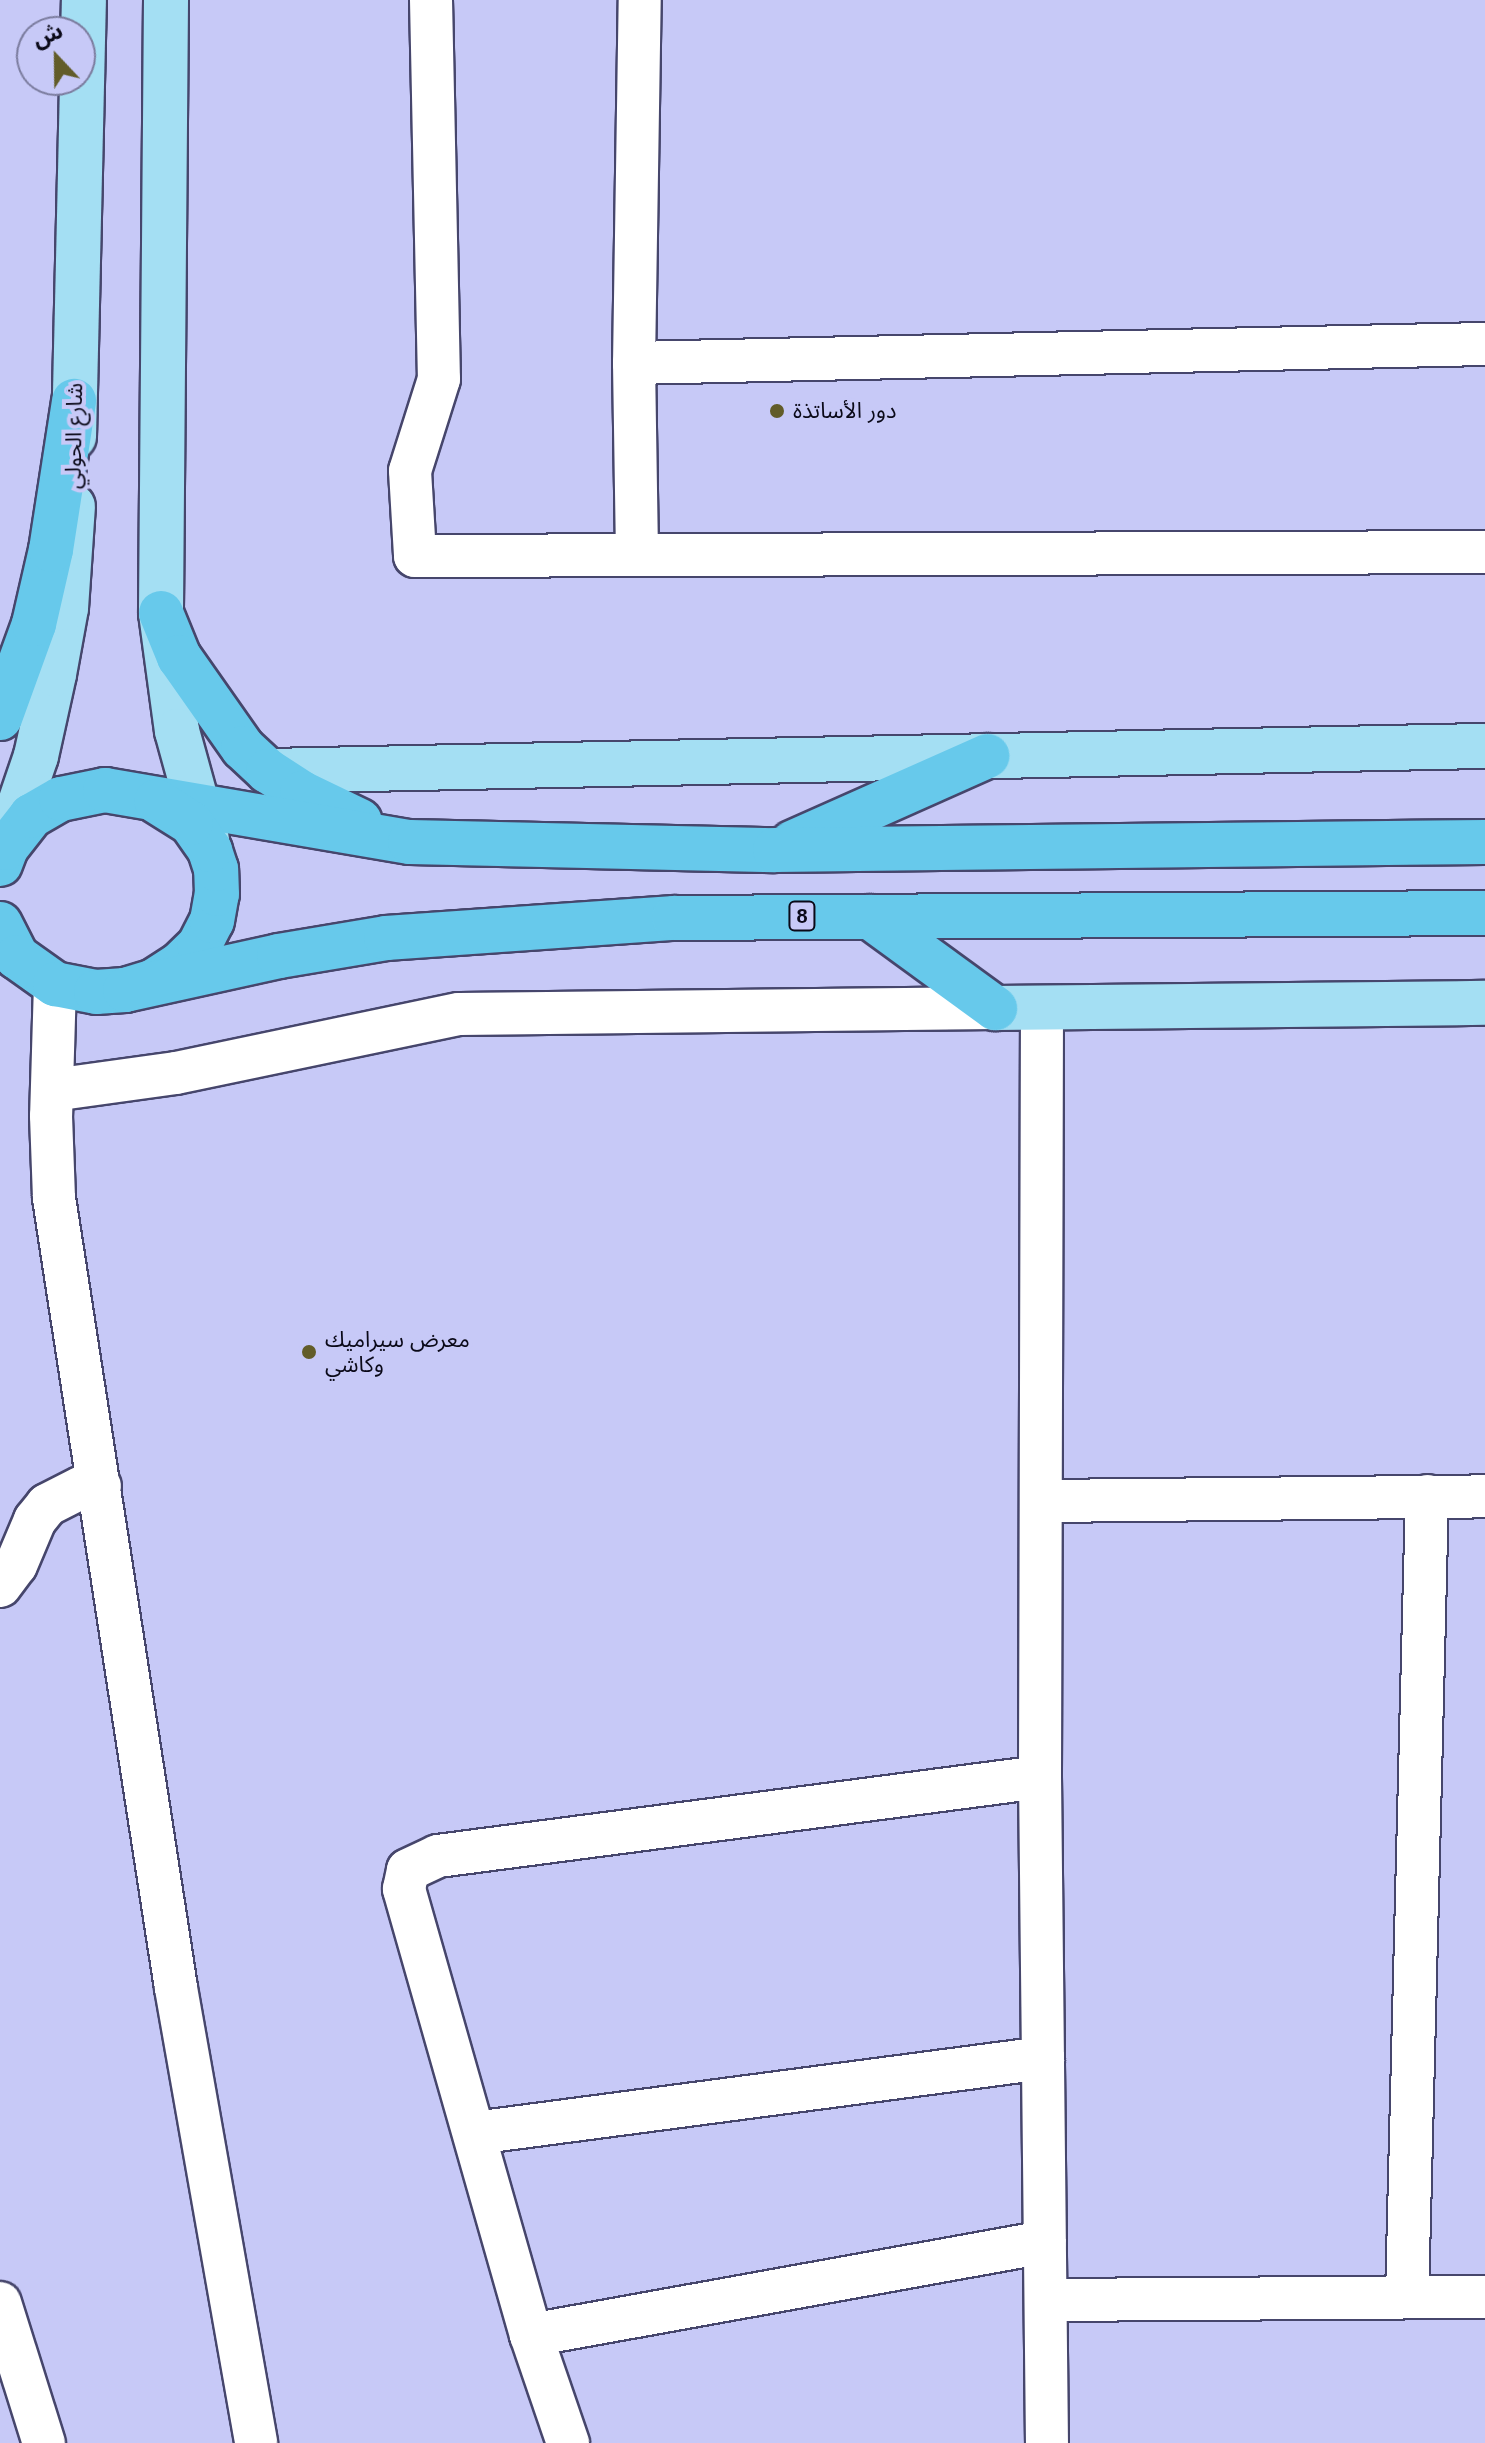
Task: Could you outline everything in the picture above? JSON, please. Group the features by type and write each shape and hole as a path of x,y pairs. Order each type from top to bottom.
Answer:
{"highway":[{"path":"0,718 34,624 51,550 74,401"},
{"path":"161,613 179,657 220,718 243,748 268,771 334,810 410,842"},
{"path":"775,850 987,756"},
{"path":"9,812 75,794 105,790 135,793 322,830 410,842 775,850 1485,842"},
{"path":"0,924 17,957 32,976 96,992 125,990 154,981 179,965 199,946 212,921 217,894 210,850 191,823 164,804 135,793"},
{"path":"0,863 6,848 31,816 75,794"},
{"name":"8","path":"125,990 279,956 386,938 674,918 1485,913"},
{"path":"870,917 995,1008"}],"main road":[{"name":"شارع الحولي","path":"0,863 9,812 36,756 66,608 71,548 84,0"},
{"path":"166,0 161,613 177,731 210,850"},
{"path":"268,771 1485,746"},
{"path":"995,1008 1485,1003"}],"street":[{"path":"431,0 439,379 410,471 415,556 1485,552"},
{"path":"637,554 634,363 640,0"},
{"path":"634,363 1485,344"},
{"path":"32,976 53,1090 54,1198 176,1988 256,2443"},
{"path":"53,1090 176,1073 459,1014 995,1008"},
{"path":"1042,1008 1040,1777 1047,2443"},
{"path":"0,1586 28,1544 35,1520 47,1505 72,1491 100,1486"},
{"path":"1407,2297 1427,1496"},
{"path":"1043,1501 1485,1496"},
{"path":"568,2443 531,2335 404,1889 408,1870 438,1856 1040,1777"},
{"path":"475,2133 1043,2058"},
{"path":"531,2335 1045,2242"},
{"path":"1046,2300 1485,2297"},
{"path":"0,2303 44,2443"}],"place":[{"name":"دور الأساتذة","path":"777,411"},
{"name":"معرض سيراميك وكاشي","path":"309,1352"}]}
